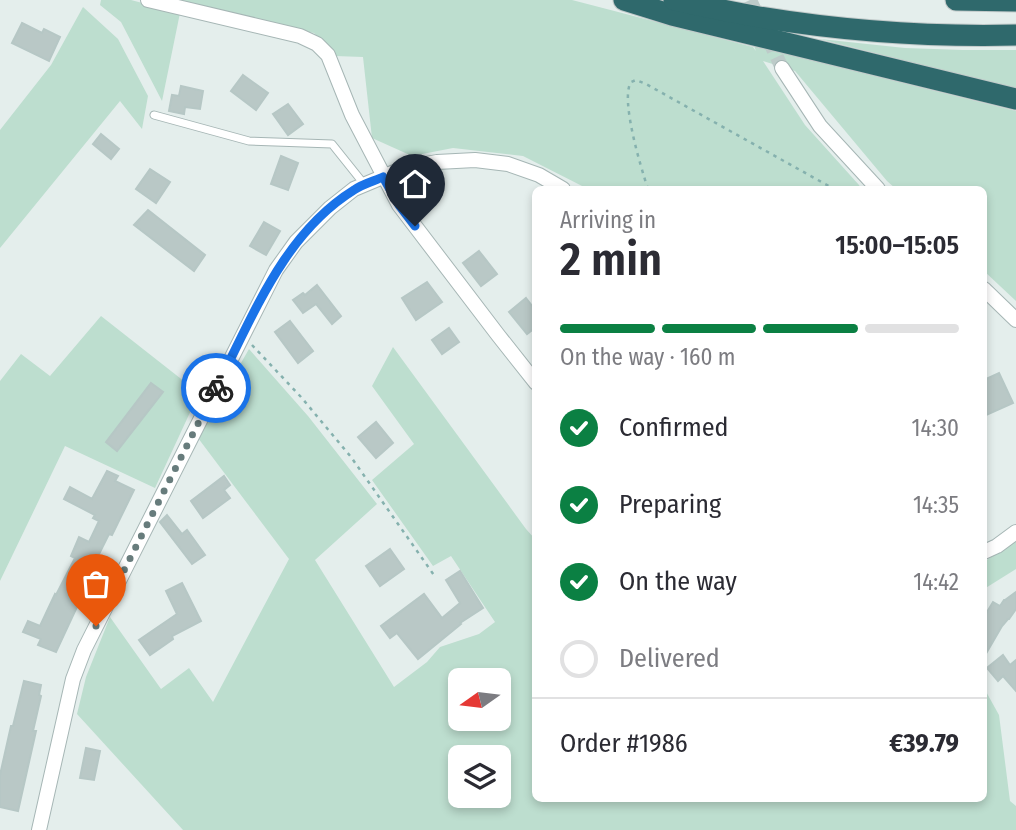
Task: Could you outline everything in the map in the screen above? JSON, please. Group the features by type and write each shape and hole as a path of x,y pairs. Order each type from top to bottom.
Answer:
{"highway":[{"path":"624,0 672,15 1016,99"},
{"path":"674,0 758,17 837,27 907,34 1016,36"},
{"path":"956,0 1016,1"}],"street":[{"path":"148,0 300,36 317,44 328,55 352,115 399,205 532,378"},
{"path":"782,68 820,126 875,186"},
{"path":"39,830 73,679 84,650 276,270 296,242 330,208 354,189 404,168 437,162 475,160 508,164 539,174 558,186"},
{"path":"987,292 1016,320"},
{"path":"987,551 1016,532"}],"lane":[{"path":"154,115 249,142 332,144 365,185"}],"path":[{"path":"647,186 626,94 631,82 636,80 829,186"},
{"path":"243,336 302,397 351,457 436,578"}],"green space":[{"path":"101,0 131,0 180,13 162,101 121,22 100,5"},
{"path":"174,0 572,0 753,47 756,51 754,46 1016,111 1016,301 987,274 987,186 893,186 795,71 763,61 805,125 860,186 582,186 523,156 453,148 412,156 372,138 363,57 335,56 314,33 232,16"},
{"path":"83,7 118,39 148,96 142,129 120,101 0,248 0,130 51,65"},
{"path":"820,39 905,48 1016,50 1016,89"},
{"path":"101,316 199,393 155,488 65,446 0,581 0,381 21,354 50,376"},
{"path":"393,347 532,536 532,802 987,802 987,693 999,715 1010,801 1016,806 1016,830 183,830 77,714 86,677 110,617 161,689 189,668 213,702 289,559 198,438 249,349 308,416 377,504 315,560 394,687 427,662 440,647 479,634 495,622 451,556 433,566 372,480 414,444 372,386"},
{"path":"1016,540 1016,569 987,587 987,560"}],"building":[{"path":"22,23 42,33 44,29 60,37 49,61 12,43"},
{"path":"243,75 268,93 256,110 231,91"},
{"path":"181,86 203,91 200,109 185,107 184,114 169,111 172,95 179,96"},
{"path":"288,104 303,124 288,135 273,114"},
{"path":"101,134 119,149 111,159 93,144"},
{"path":"281,156 298,163 288,190 271,184"},
{"path":"150,169 170,182 156,203 136,189"},
{"path":"148,210 205,255 194,271 134,225"},
{"path":"264,222 280,231 266,255 250,246"},
{"path":"479,251 497,274 481,286 463,263"},
{"path":"427,282 442,302 416,320 402,298"},
{"path":"317,285 341,316 332,324 316,304 303,313 293,300 303,293 305,295"},
{"path":"526,298 532,306 532,330 527,334 509,312"},
{"path":"290,321 313,351 298,363 275,332"},
{"path":"449,328 459,342 442,354 432,340"},
{"path":"999,373 1013,403 987,415 987,379"},
{"path":"151,383 163,392 117,451 106,442"},
{"path":"376,422 393,443 376,458 358,437"},
{"path":"107,471 118,476 115,481 134,490 112,535 109,534 98,556 102,558 56,652 38,645 41,639 23,632 28,621 40,626 75,558 71,556 79,537 89,542 99,521 93,518 95,515 64,499 70,487 92,499"},
{"path":"224,476 230,485 224,490 230,498 203,518 191,501"},
{"path":"167,515 182,534 187,530 205,555 192,564 160,522"},
{"path":"390,549 404,569 380,586 366,566"},
{"path":"460,571 483,608 460,623 418,659 397,633 390,638 381,626 424,594 442,618 460,603 446,580"},
{"path":"182,583 201,621 172,636 173,639 150,655 139,640 177,614 166,591"},
{"path":"1016,592 1016,609 987,652 987,612 993,602 1000,606"},
{"path":"1003,655 1010,665 1016,660 1016,691 1003,676 998,681 987,668"},
{"path":"24,681 41,685 41,696 18,811 0,807 0,775"},
{"path":"86,748 100,751 94,780 80,778"}],"tunnel":[{"path":"750,0 782,68"}],"way so far":[{"path":"96,626 216,388"}],"route":[{"path":"216,388 276,270 296,242 330,208 354,189 383,177 415,226"}]}
